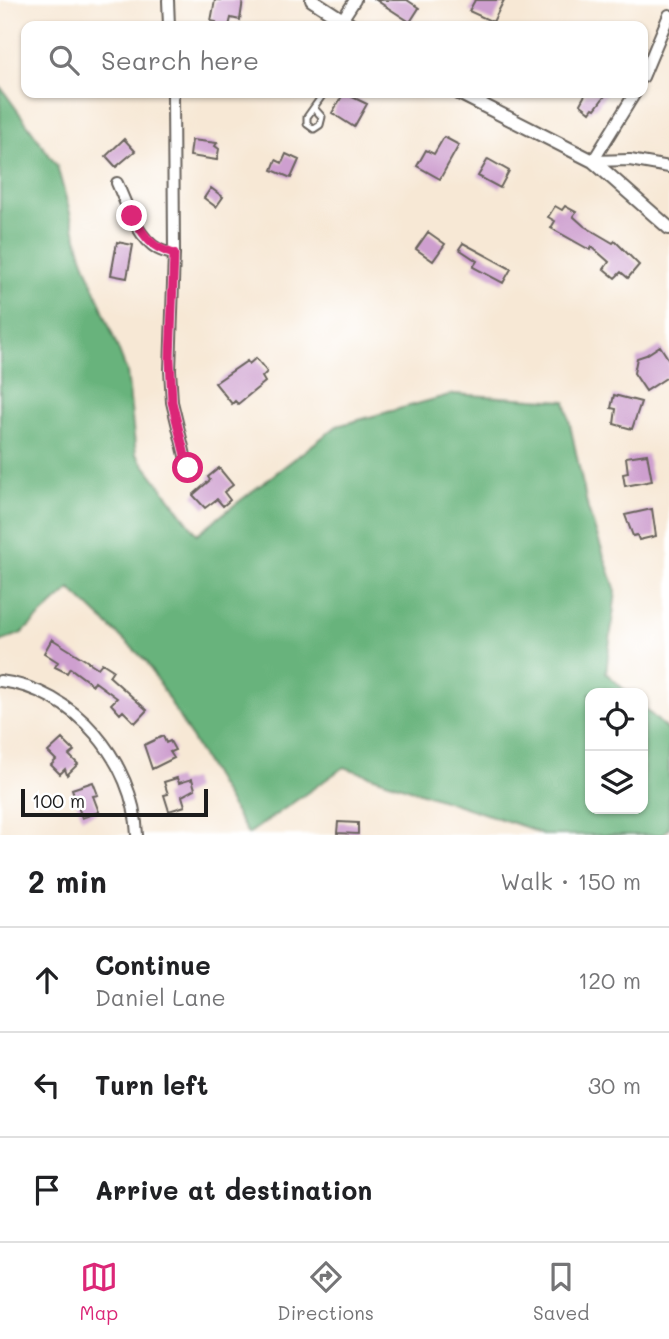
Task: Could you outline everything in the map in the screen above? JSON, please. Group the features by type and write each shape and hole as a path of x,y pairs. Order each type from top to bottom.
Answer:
{"street":[{"path":"168,0 169,21"},
{"path":"312,0 344,21"},
{"path":"348,21 355,0"},
{"path":"648,66 669,15"},
{"path":"173,98 174,254 170,359 172,402 188,468"},
{"path":"469,98 593,161 669,228"},
{"path":"593,161 632,98"},
{"path":"593,161 630,160 669,167"},
{"path":"117,183 132,216 150,243 158,249 174,254"},
{"path":"0,681 25,686 48,697 75,715 96,734 119,768 133,807 137,835"}],"lane":[{"path":"313,108 320,98"}],"green space":[{"path":"0,86 57,166 82,256 127,372 136,454 197,534 337,426 453,394 565,401 588,509 616,591 606,673 622,688 585,688 585,814 648,814 648,712 669,731 669,828 662,835 542,835 344,767 248,834 146,661 70,589 22,633 0,642"}],"building":[{"path":"215,0 243,0 240,20 231,18 230,21 211,21"},
{"path":"376,0 407,0 419,8 408,21"},
{"path":"475,0 504,0 494,21 469,11"},
{"path":"341,98 354,98 367,104 354,127 332,113"},
{"path":"583,98 603,98 590,112 580,104"},
{"path":"444,137 459,145 440,179 417,166 426,150 434,154"},
{"path":"124,139 135,151 116,167 106,156"},
{"path":"192,140 217,143 217,160 190,156"},
{"path":"286,154 299,160 291,178 272,170 276,160 282,163"},
{"path":"488,159 509,171 500,188 478,176"},
{"path":"211,188 223,197 216,207 204,198"},
{"path":"555,206 562,210 565,206 576,212 573,216 584,226 613,243 615,241 639,265 628,278 621,272 615,278 604,269 609,262 592,247 590,250 551,228 555,221 548,217"},
{"path":"428,232 445,244 433,261 416,249"},
{"path":"117,242 133,245 127,278 111,275"},
{"path":"463,243 511,269 503,283 473,267 477,261 459,249"},
{"path":"660,346 669,360 669,376 646,391 634,373 637,358"},
{"path":"256,358 267,372 262,377 265,382 238,404 235,401 232,404 215,383 247,361 249,364"},
{"path":"614,395 641,402 632,429 614,424 616,409 611,408"},
{"path":"647,454 652,481 625,486 623,474 628,473 626,457"},
{"path":"219,468 233,485 224,492 230,500 223,506 217,499 205,508 193,495"},
{"path":"652,509 656,536 639,540 637,535 633,536 625,515"},
{"path":"52,639 98,668 102,663 113,670 109,676 147,710 135,723 123,711 120,714 111,704 117,698 95,682 93,685 70,668 67,673 55,667 58,662 44,653"},
{"path":"163,736 166,743 170,741 175,750 170,752 174,758 152,769 144,745"},
{"path":"62,739 74,751 69,755 78,764 67,775 65,769 60,774 51,765 56,760 48,752"},
{"path":"177,778 179,783 192,779 195,789 182,796 185,806 169,811 164,795 168,794 164,782"},
{"path":"93,782 98,795 93,796 99,812 82,818 72,789"},
{"path":"338,822 358,823 358,834 337,833"}],"route":[{"path":"132,216 150,243 158,249 174,254 170,359 172,402 188,468"}]}
